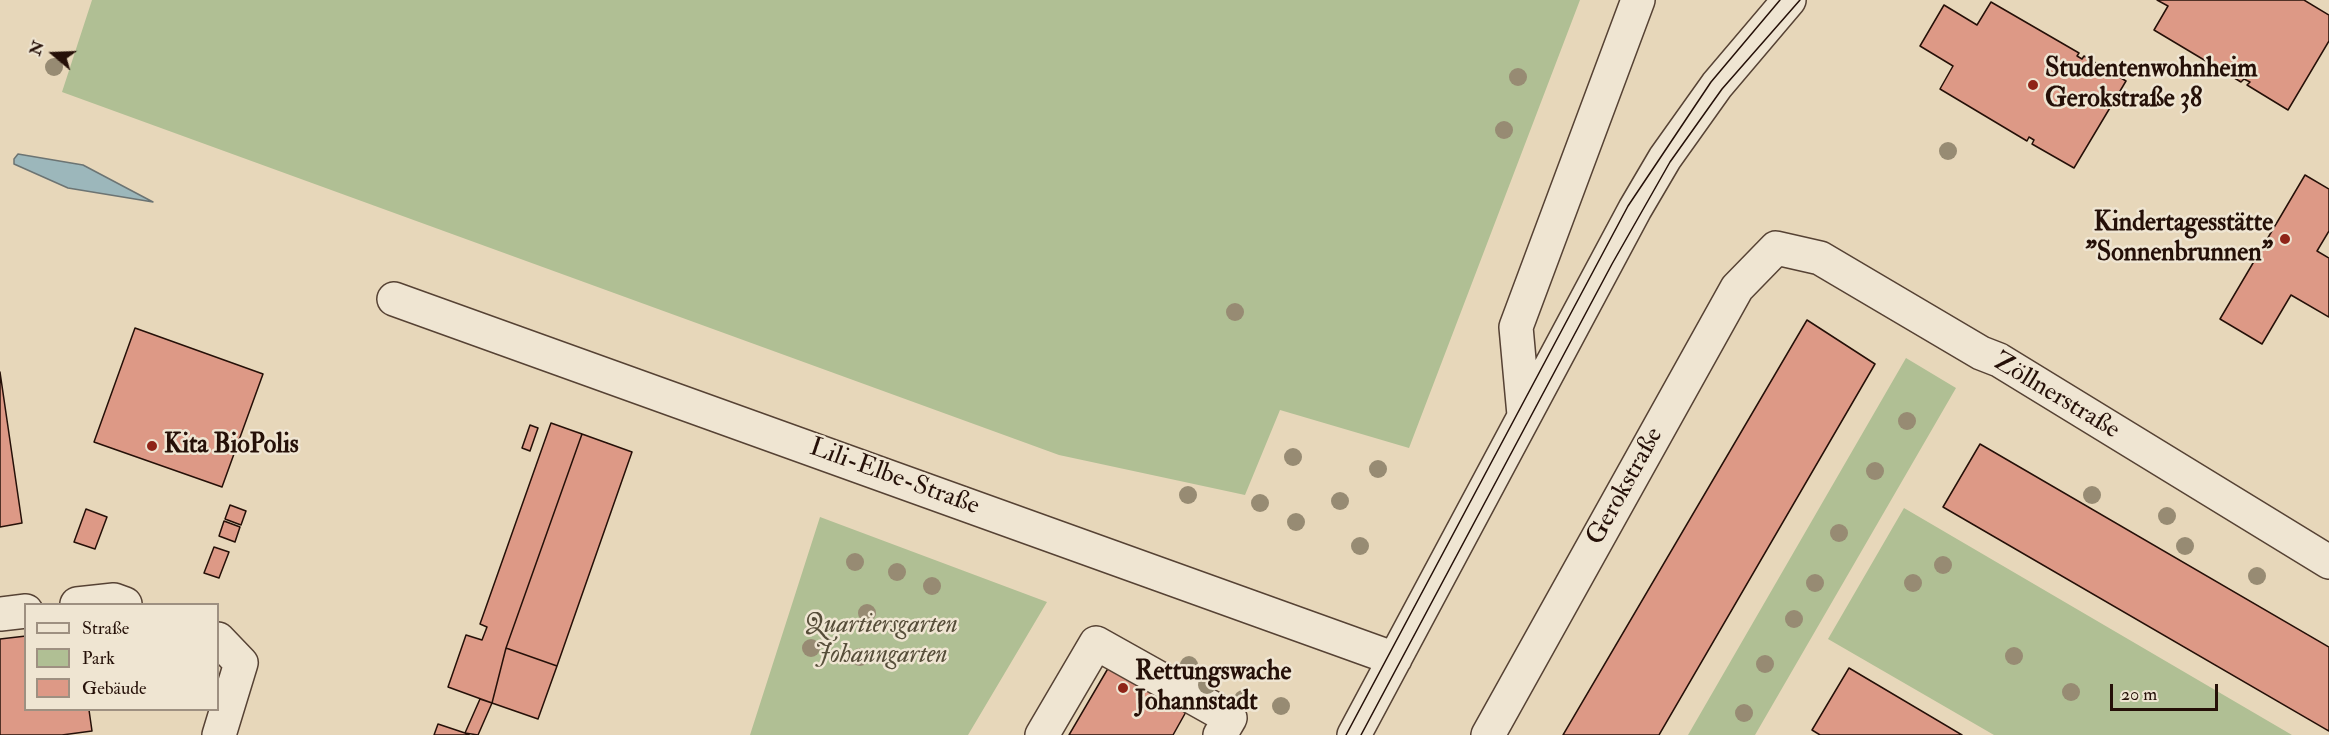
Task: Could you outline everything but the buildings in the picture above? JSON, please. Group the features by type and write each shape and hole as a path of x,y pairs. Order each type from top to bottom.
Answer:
{"street":[{"path":"1524,415 1516,327 1638,0"},
{"path":"1354,735 1606,260 1665,158 1717,85 1790,0"},
{"name":"Zöllnerstraße","path":"1776,248 1820,258 1981,353 1999,360 2329,562"},
{"name":"Gerokstraße","path":"1488,735 1737,288 1776,248"},
{"name":"Lili-Elbe-Straße","path":"393,299 1395,659"},
{"path":"86,603 114,600 122,603"},
{"path":"0,614 24,611"},
{"path":"219,640 241,663 219,735"},
{"path":"1042,735 1096,643 1230,718 1220,735"}],"green space":[{"path":"92,0 1580,0 1409,448 1280,410 1245,495 1059,455 62,92"},
{"path":"1906,358 1956,388 1755,735 1688,735"},
{"path":"1904,508 2292,735 1994,735 1828,639"},
{"name":"Quartiersgarten Johanngarten","path":"820,517 1047,602 968,735 750,735"}],"water":[{"path":"18,154 83,165 153,202 68,188 14,164 14,159"}],"tram line":[{"path":"1346,735 1628,206 1711,82 1780,0"},
{"path":"1361,735 1612,264 1670,162 1722,89 1800,0"}],"place":[{"name":"Studentenwohnheim Gerokstraße 38","path":"2033,85"},
{"name":"Kindertagesstätte \"Sonnenbrunnen\"","path":"2285,239"},
{"name":"Kita BioPolis","path":"152,446"},
{"name":"Rettungswache Johannstadt","path":"1123,688"}]}
